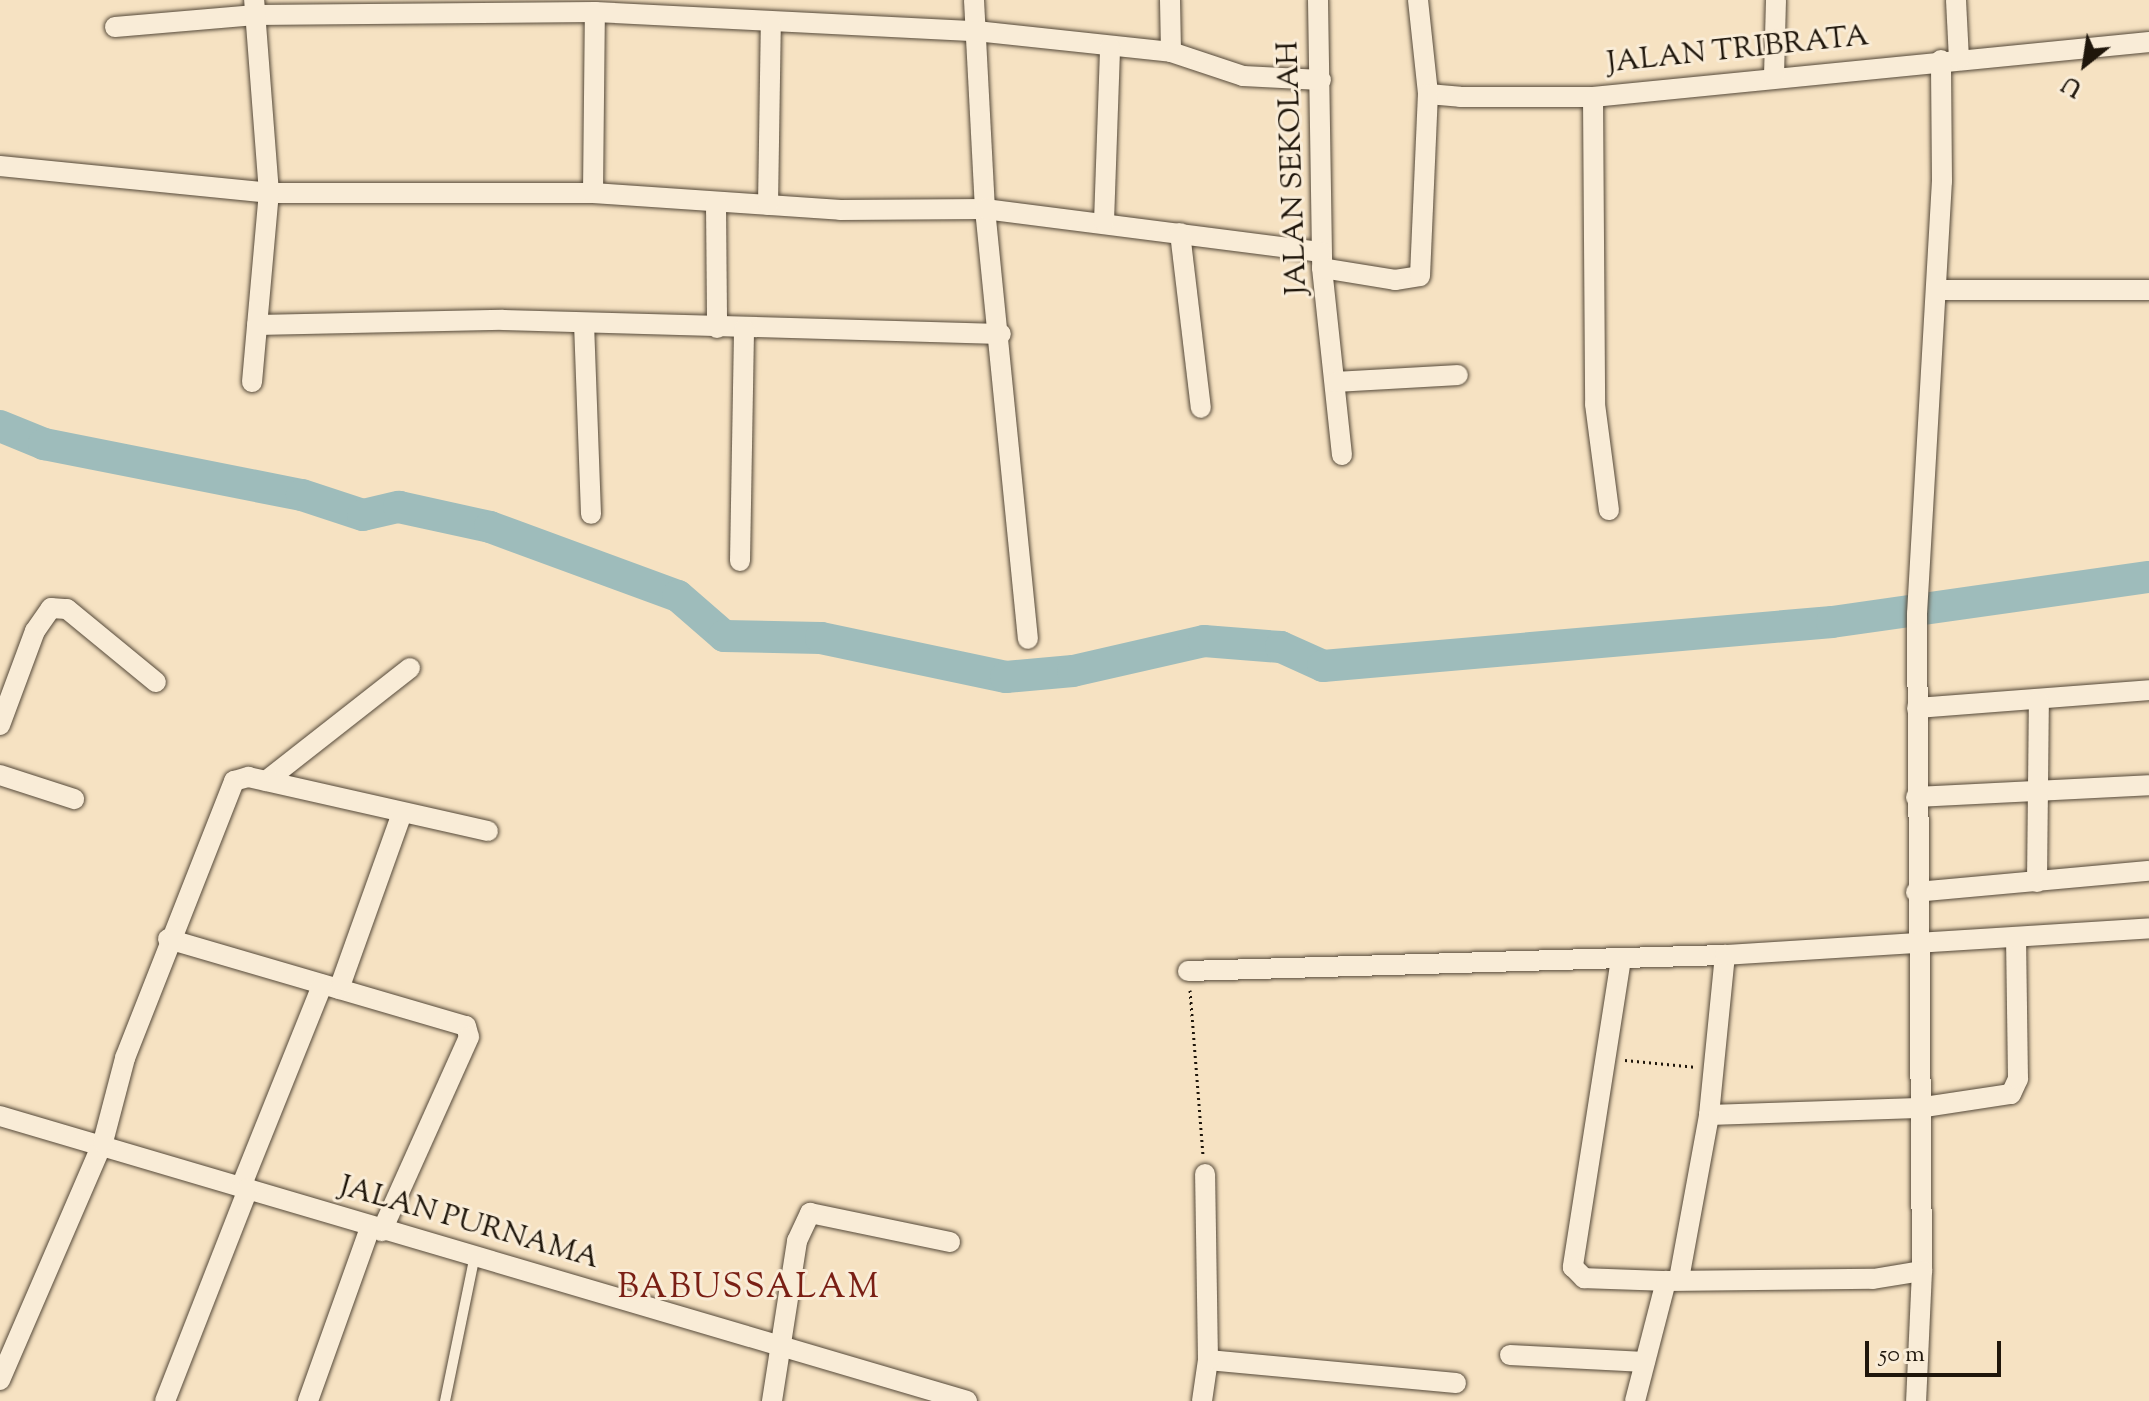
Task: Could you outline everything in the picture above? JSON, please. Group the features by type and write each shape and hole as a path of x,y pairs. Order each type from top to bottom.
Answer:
{"street":[{"path":"974,0 985,209 1001,334 1028,639"},
{"path":"1170,0 1171,52"},
{"name":"JALAN SEKOLAH","path":"1318,0 1321,260 1342,455"},
{"path":"0,166 269,193 593,193 716,203 985,209 1180,233 1321,260 1395,280 1420,276 1428,94 1418,0"},
{"path":"1774,76 1776,0"},
{"path":"1916,1401 1922,1271 1916,892 1917,634 1956,0"},
{"path":"115,27 254,7 595,12 688,10 771,24 976,31 1110,48 1171,52 1243,76 1321,80"},
{"path":"252,382 269,193 254,7"},
{"path":"593,193 595,12"},
{"path":"768,205 771,24"},
{"name":"JALAN TRIBRATA","path":"1428,94 1593,97 1774,76 2149,42"},
{"path":"1104,222 1110,48"},
{"path":"1593,97 1595,404 1609,510"},
{"path":"716,203 717,328"},
{"path":"1180,233 1201,408"},
{"path":"1937,290 2149,290"},
{"path":"257,325 584,323 1001,334"},
{"path":"584,323 591,514"},
{"path":"740,561 744,329"},
{"path":"1336,382 1458,375"},
{"path":"0,725 35,631 51,608 67,609 156,682"},
{"path":"266,781 410,668"},
{"path":"1917,708 2039,702 2149,690"},
{"path":"2037,882 2039,702"},
{"path":"0,775 74,799"},
{"path":"0,1380 8,1339 103,1142 168,939 230,785 243,777 266,781 488,831"},
{"path":"1916,797 2149,785"},
{"path":"165,1401 244,1188 402,813"},
{"path":"1916,892 2149,871"},
{"path":"1188,971 1725,955 1917,946 2149,928"},
{"path":"1709,1115 1918,1108 2001,1098 2015,1088 2016,938"},
{"path":"168,939 462,1024 470,1034 376,1230 308,1401"},
{"path":"1635,1401 1673,1280 1709,1115 1725,955"},
{"path":"1621,959 1573,1267 1584,1278 1673,1280 1873,1279 1922,1271"},
{"name":"JALAN PURNAMA","path":"0,1116 103,1142 474,1260 779,1343 967,1401"},
{"path":"1202,1401 1208,1360 1205,1174"},
{"path":"772,1401 797,1241 810,1213 950,1242"},
{"path":"1510,1355 1645,1362"},
{"path":"1208,1360 1456,1383"}],"lane":[{"path":"445,1401 474,1260"}],"path":[{"path":"1188,971 1205,1174"},
{"path":"1604,1058 1713,1068"}],"waterway":[{"path":"0,426 44,444 302,495 363,515 399,507 490,527 678,596 724,636 821,638 1006,677 1073,671 1204,641 1281,647 1323,666 1832,622 2149,577"}],"district":[{"name":"BABUSSALAM","path":"749,1289"}]}
